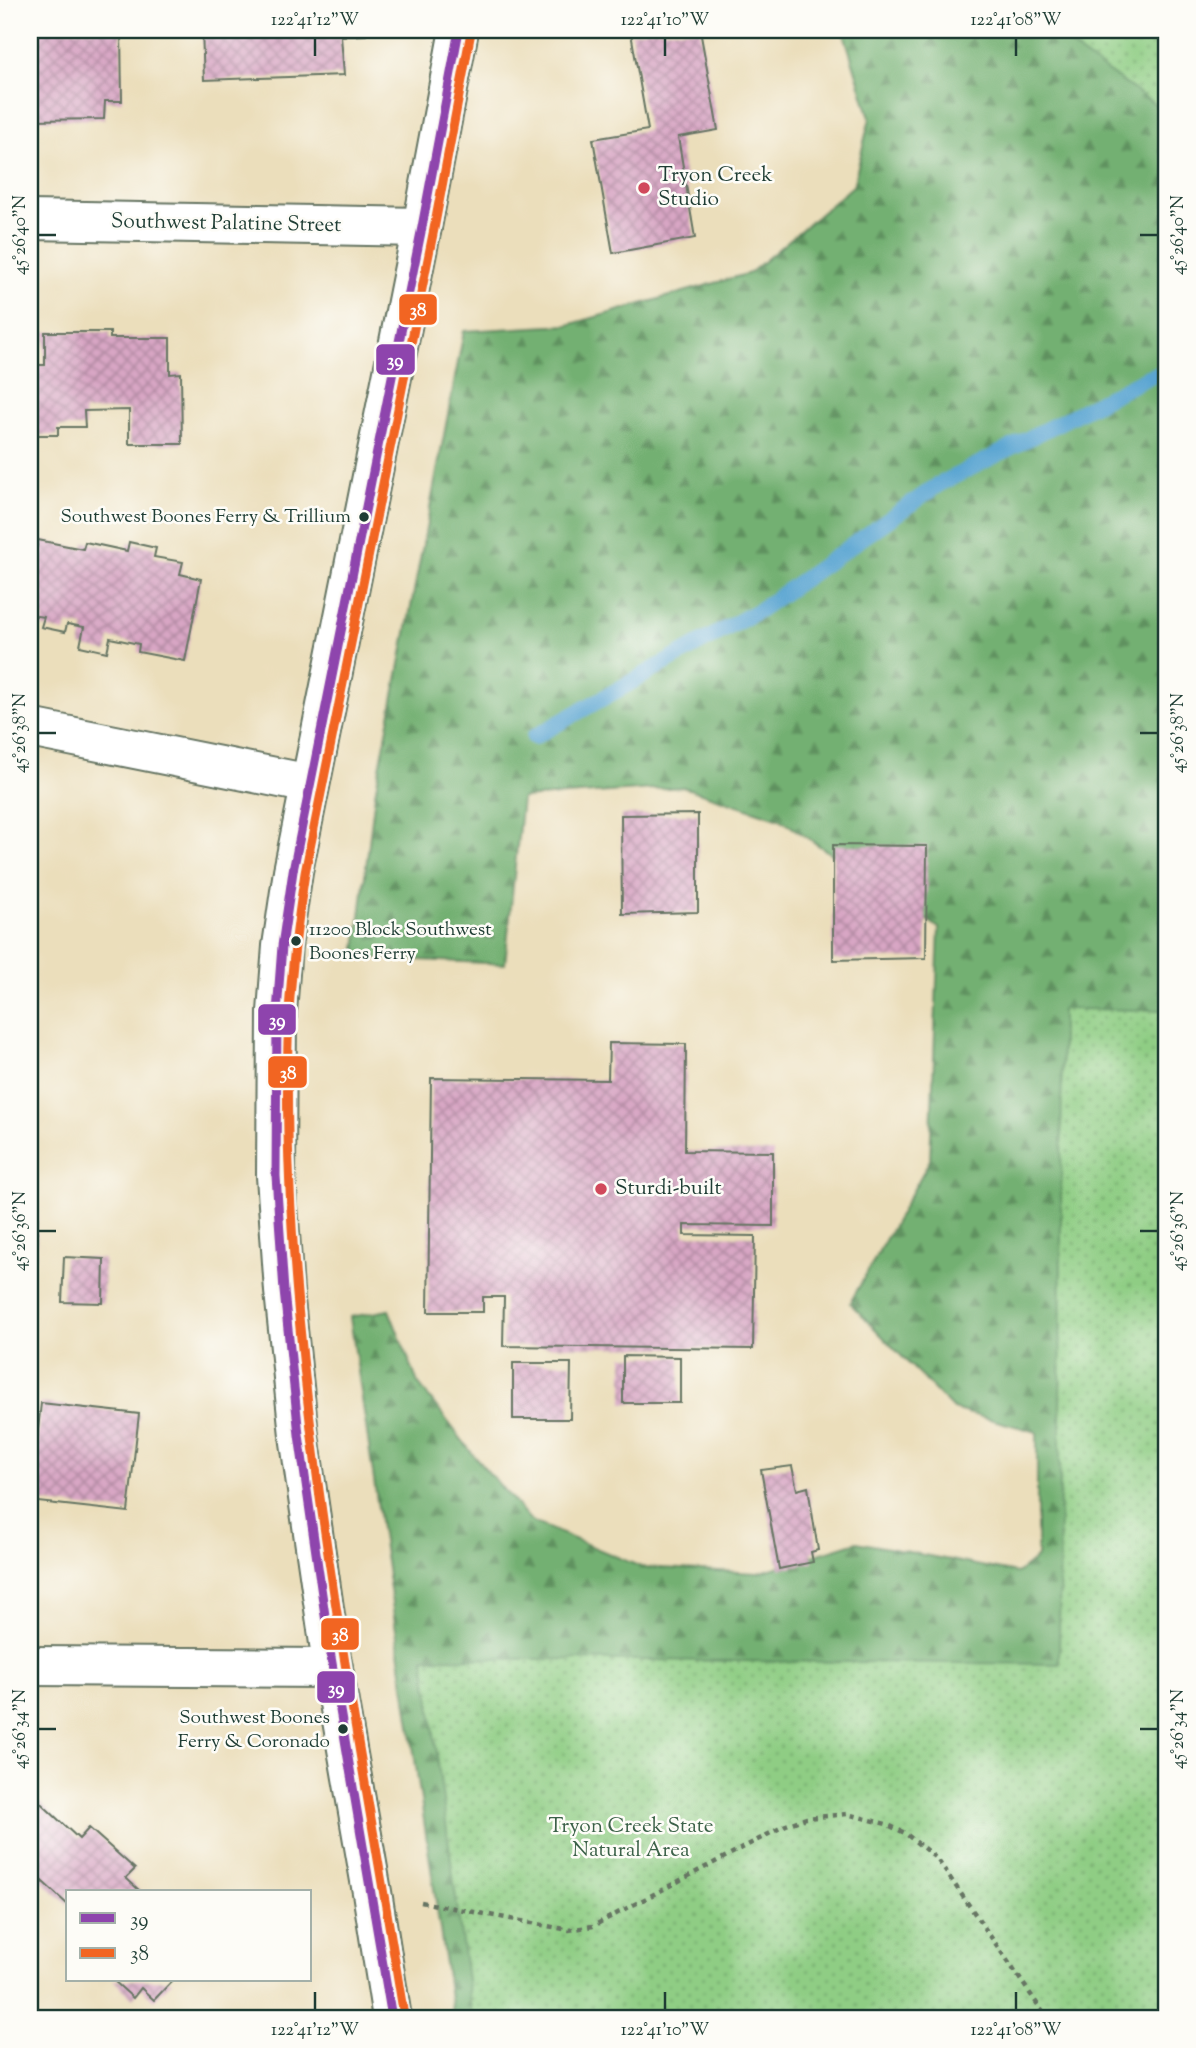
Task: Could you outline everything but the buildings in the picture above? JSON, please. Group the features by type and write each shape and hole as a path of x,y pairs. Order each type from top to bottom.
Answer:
{"main road":[{"path":"392,2018 333,1668 299,1435 275,1176 277,1012 282,946 293,871 459,30"},
{"name":"Southwest Palatine Street","path":"30,220 422,228"},
{"path":"30,728 310,784"},
{"path":"30,1666 333,1668"}],"path":[{"path":"372,1892 569,1930 593,1926 786,1825 806,1818 847,1814 886,1824 905,1833 937,1859 1047,2018"}],"green space":[{"path":"843,30 1166,30 1166,2018 453,2018 350,1317 389,1310 418,1383 476,1458 531,1521 641,1567 758,1573 857,1542 1017,1573 1037,1557 1037,1432 953,1409 850,1303 930,1160 939,928 780,819 683,787 522,798 505,964 355,957 375,794 464,331 568,325 750,273 853,186 870,118"},
{"path":"1048,30 1166,30 1166,112"},
{"name":"Tryon Creek State Natural Area","path":"1062,1009 1166,1010 1166,2018 472,2018 424,1658 1059,1664"}],"waterway":[{"path":"534,737 761,609 938,485 1148,377 1166,372"}],"transit line":[{"name":"39","path":"392,2018 331,1657 299,1435 284,1291 276,1176 277,1012 282,946 293,871 459,30"},
{"name":"38","path":"404,2016 336,1606 303,1358 290,1185 287,1098 289,1011 305,873 471,32"}],"place":[{"name":"Tryon Creek Studio","path":"644,188"},
{"name":"Southwest Boones Ferry & Trillium","path":"364,517"},
{"name":"11200 Block Southwest Boones Ferry","path":"296,941"},
{"name":"Sturdi-built","path":"601,1189"},
{"name":"Southwest Boones Ferry & Coronado","path":"343,1729"}]}
